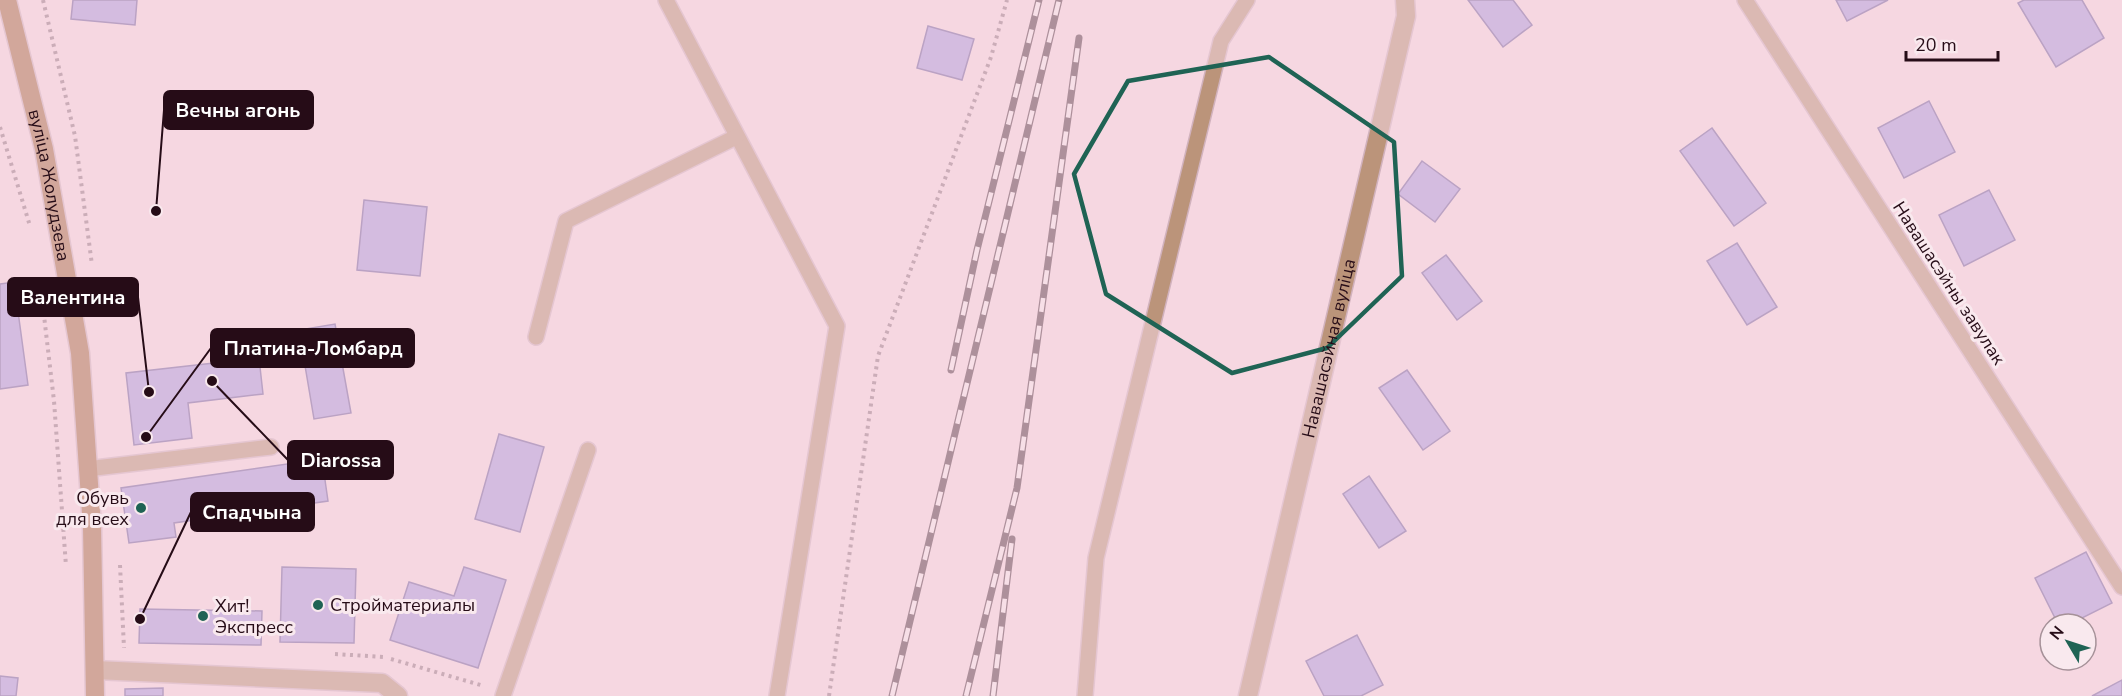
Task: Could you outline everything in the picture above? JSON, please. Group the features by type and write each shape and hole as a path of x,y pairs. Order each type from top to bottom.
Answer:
{"main road":[{"name":"вуліца Жолудзева","path":"7,0 44,149 80,353 92,527 95,696"}],"street":[{"name":"Навашасэйная вуліца","path":"1248,696 1406,16 1405,0"},
{"path":"95,670 382,683 398,696"}],"lane":[{"path":"666,0 837,326 777,696"},
{"path":"1085,696 1096,558 1221,41 1247,0"},
{"name":"Навашасэйны завулак","path":"1745,0 2122,587"},
{"path":"536,337 566,221 736,137"},
{"path":"87,469 271,447"},
{"path":"503,696 588,450"}],"path":[{"path":"829,696 878,356 991,57 1007,0"},
{"path":"0,127 33,235"},
{"path":"40,282 54,401 64,530"}],"highlighted area":[{"path":"1269,57 1394,142 1402,276 1327,348 1232,373 1106,294 1074,174 1128,81"}],"building":[{"path":"73,0 137,0 135,25 71,19"},
{"path":"1468,0 1513,0 1532,25 1503,47"},
{"path":"1836,0 1888,0 1847,21"},
{"path":"2024,0 2082,0 2104,38 2056,67 2018,3"},
{"path":"928,26 974,39 962,80 917,68"},
{"path":"1929,101 1955,152 1904,178 1878,128"},
{"path":"1712,128 1766,203 1734,226 1680,151"},
{"path":"1422,161 1460,189 1435,222 1398,194"},
{"path":"1989,190 2015,240 1964,266 1939,215"},
{"path":"364,200 427,207 420,276 357,270"},
{"path":"1737,243 1777,307 1747,325 1707,261"},
{"path":"1446,255 1482,301 1457,320 1422,273"},
{"path":"14,282 28,385 0,389 0,284"},
{"path":"335,324 351,413 314,419 299,330"},
{"path":"259,358 263,394 188,403 192,438 134,445 126,373"},
{"path":"1407,370 1450,431 1423,450 1379,388"},
{"path":"499,434 544,447 520,532 475,519"},
{"path":"322,459 328,501 174,523 176,537 129,543 121,488"},
{"path":"1369,476 1406,531 1379,548 1343,494"},
{"path":"2086,552 2112,603 2094,612 2052,612 2035,578"},
{"name":"Стройматериалы","path":"282,567 356,569 354,643 280,642"},
{"path":"464,567 506,580 478,668 390,640 409,582 454,596"},
{"path":"140,609 262,611 261,645 139,643"},
{"path":"1357,635 1383,685 1361,696 1324,696 1306,661"},
{"path":"0,676 18,678 16,696 0,696"},
{"path":"2122,680 2122,696 2092,696"},
{"path":"163,688 163,696 125,696 125,689"}],"railway":[{"path":"951,370 977,250 1039,0"},
{"path":"892,696 1059,0"},
{"path":"966,696 1017,488 1079,38"},
{"path":"993,696 1012,539"}],"place":[{"name":"Вечны агонь","path":"156,211"},
{"name":"Diarossa","path":"212,381"},
{"name":"Валентина","path":"149,392"},
{"name":"Платина-Ломбард","path":"146,437"},
{"name":"Обувь для всех","path":"141,508"},
{"name":"Стройматериалы","path":"318,605"},
{"name":"Хит! Экспресс","path":"203,616"},
{"name":"Спадчына","path":"140,619"}]}
